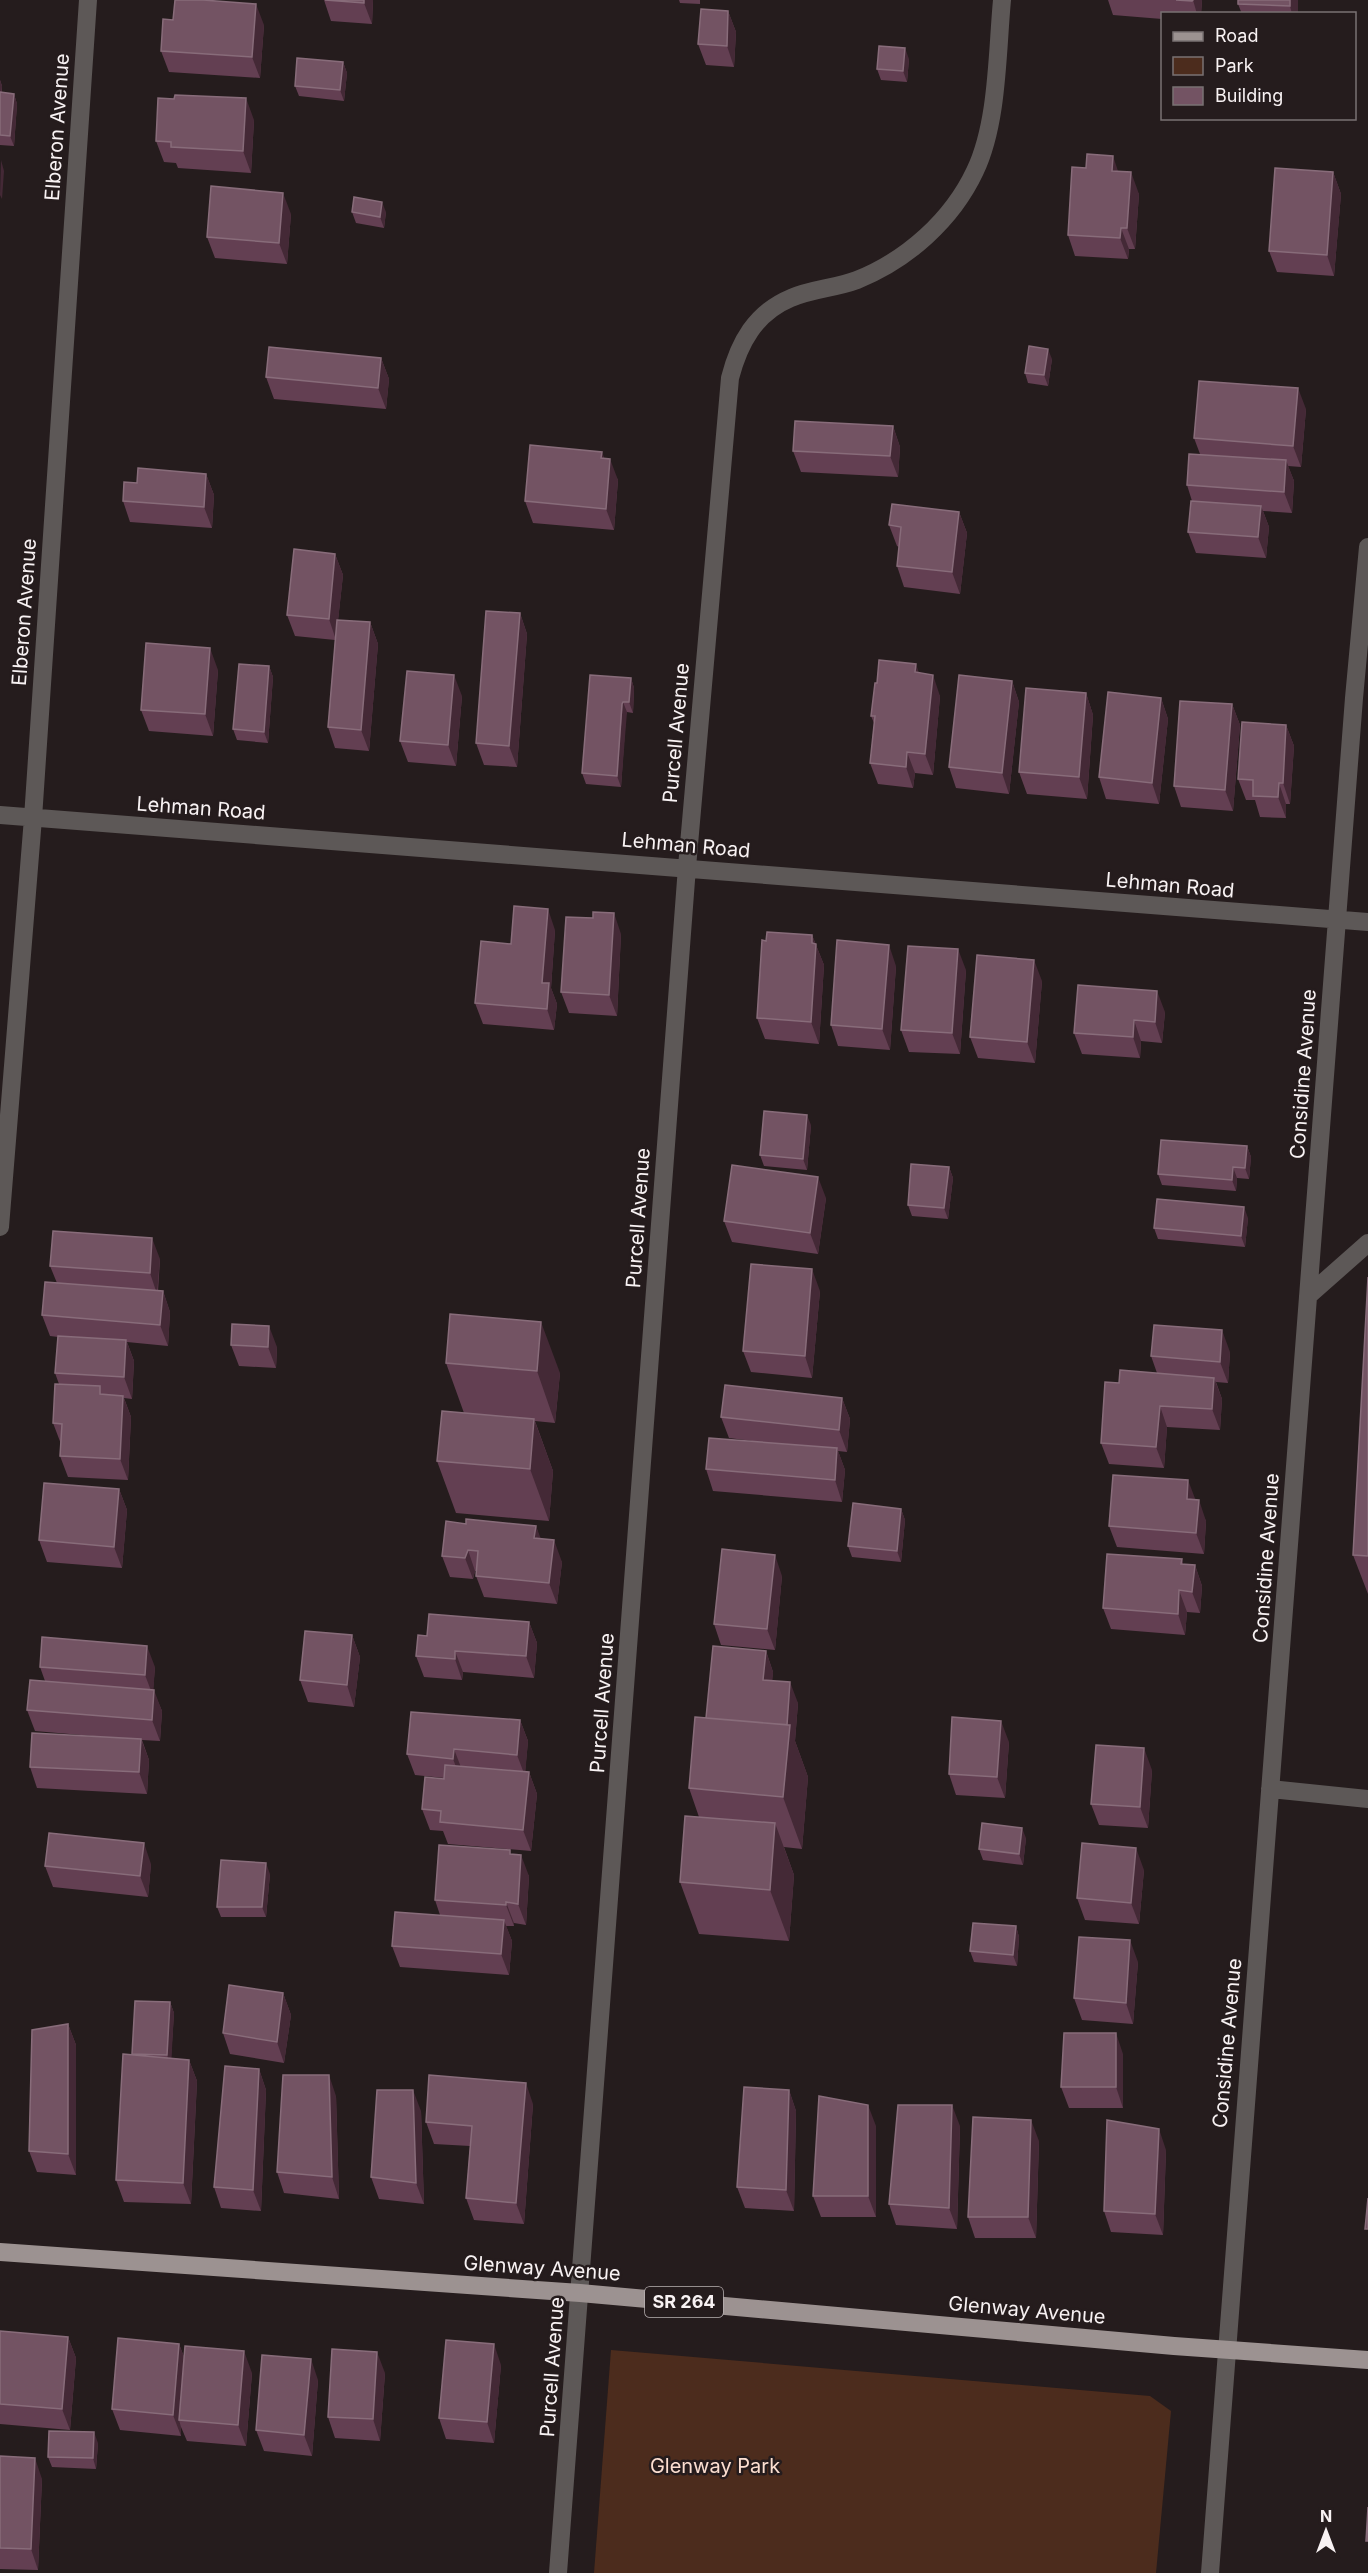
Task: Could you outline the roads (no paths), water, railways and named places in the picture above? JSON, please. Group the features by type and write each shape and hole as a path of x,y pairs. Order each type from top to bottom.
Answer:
{"main road":[{"name":"Glenway Avenue","path":"0,2252 580,2293 1226,2350 1368,2360"}],"street":[{"name":"Elberon Avenue","path":"0,1227 33,818 88,0"},
{"name":"Purcell Avenue","path":"558,2573 687,867 730,378 737,353 749,330 768,311 791,298 856,280 893,262 926,237 953,207 975,171 989,132 1002,0"},
{"name":"Considine Avenue","path":"1210,2573 1354,698 1368,547"},
{"name":"Lehman Road","path":"0,815 1368,922"},
{"path":"1308,1296 1368,1243"},
{"path":"1270,1789 1368,1799"}],"park label":[{"name":"Glenway Park","path":"715,2466"}]}
